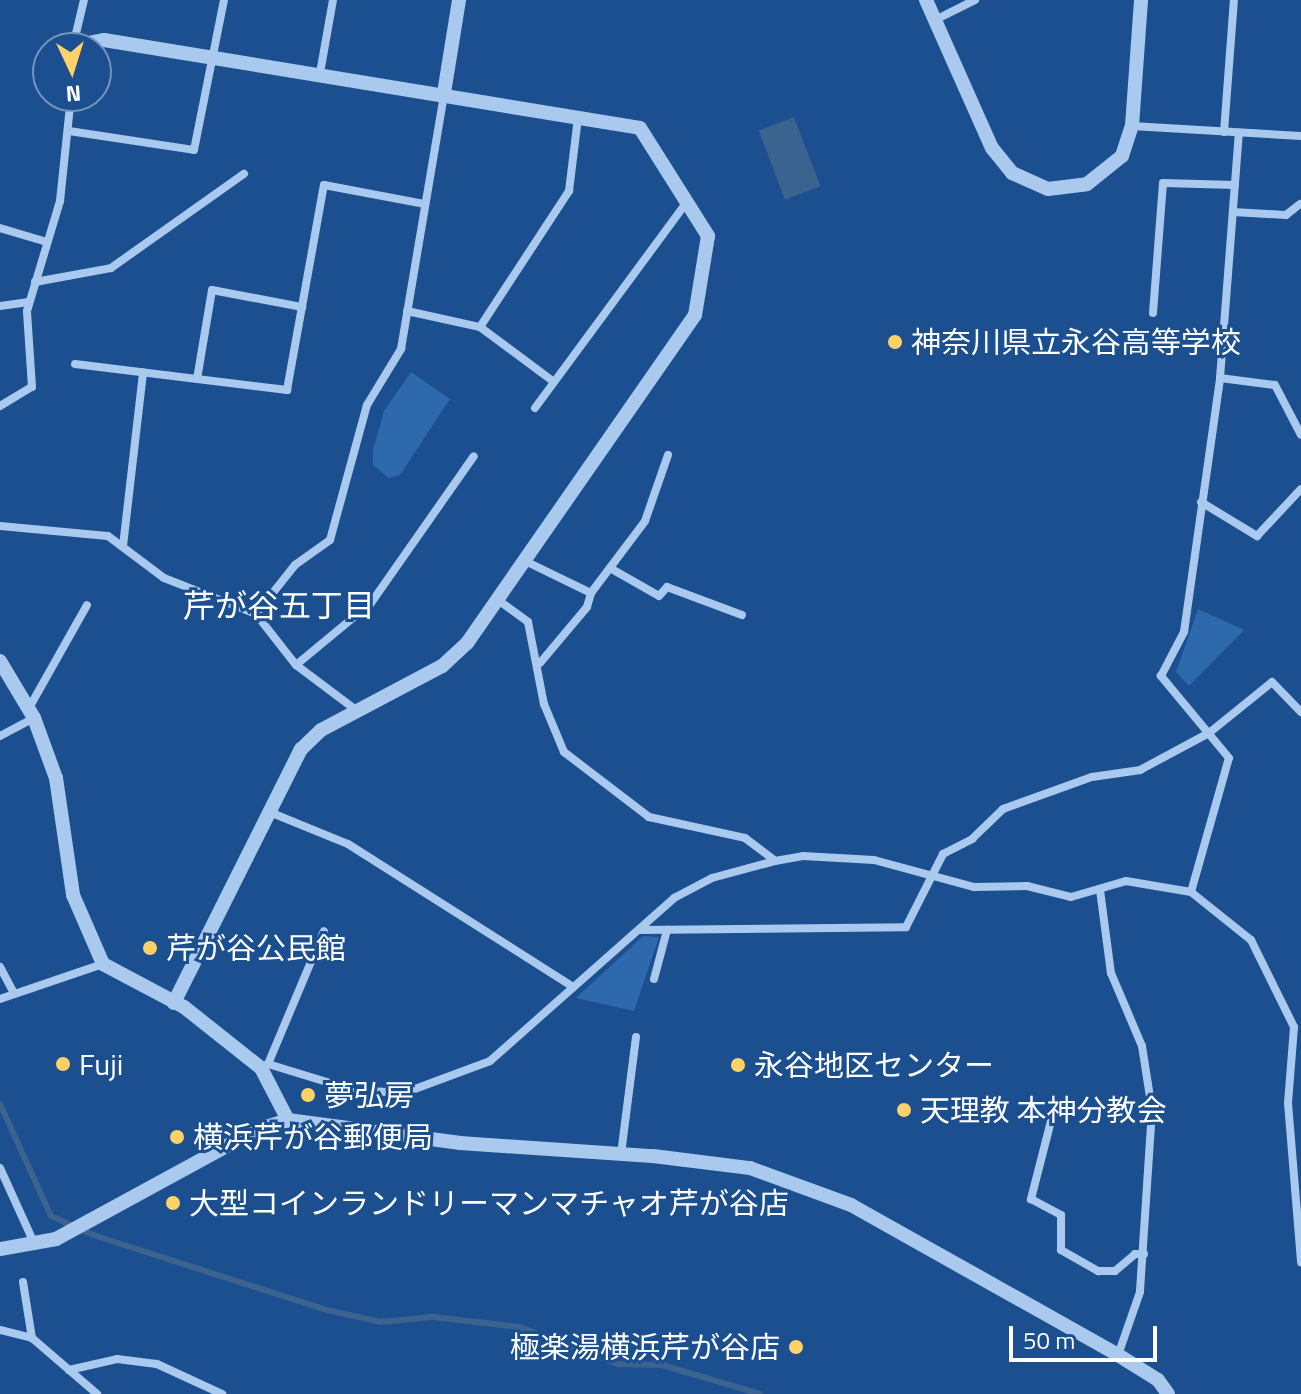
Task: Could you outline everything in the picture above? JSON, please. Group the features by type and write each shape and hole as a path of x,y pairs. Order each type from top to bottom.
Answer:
{"street":[{"path":"77,32 84,0"},
{"path":"69,131 194,150 224,0"},
{"path":"320,73 333,0"},
{"path":"256,614 295,565 330,540 367,405 396,362 459,0"},
{"path":"926,0 992,148 1028,183 1048,189 1087,184 1122,156 1132,126 1141,0"},
{"path":"935,20 975,0"},
{"path":"1224,132 1234,0"},
{"path":"112,41 444,93 640,128 708,236 695,315 467,643 442,666 356,710 301,749 267,811 174,1003"},
{"path":"0,406 32,387 29,302 60,201 70,112"},
{"path":"480,327 569,191 578,117"},
{"path":"1132,126 1301,136"},
{"path":"1191,892 1230,766 1209,733 1161,676 1184,632 1220,378 1239,133"},
{"path":"35,282 111,268 244,174"},
{"path":"1153,313 1163,183 1235,185"},
{"path":"75,364 287,390 324,185 425,204"},
{"path":"535,408 687,202"},
{"path":"1233,212 1286,215 1300,204"},
{"path":"0,228 47,242"},
{"path":"197,379 212,290 302,307"},
{"path":"0,306 29,302"},
{"path":"407,311 480,327 554,382"},
{"path":"123,546 143,372"},
{"path":"1220,378 1275,385 1301,435"},
{"path":"540,663 587,607 591,593 645,521 668,455"},
{"path":"296,665 371,603 474,456"},
{"path":"1201,502 1257,536 1301,489"},
{"path":"0,526 108,536 164,578 256,614 296,665 356,710"},
{"path":"525,561 591,593"},
{"path":"610,568 659,596 667,587 742,615"},
{"path":"498,600 528,622 540,663 544,704 564,752 649,817 745,838 775,861"},
{"path":"0,736 31,713 87,605"},
{"path":"0,661 31,713 56,778 73,895 103,964 174,1003 265,1066 353,1090 404,1093 490,1061 674,898 699,885 775,861 803,856 874,860 930,872 974,887 1027,886 1071,897 1126,881 1191,892 1251,940 1294,1027 1288,1103 1301,1262"},
{"path":"640,930 906,927 930,872 943,854 972,839 1003,809 1092,777 1140,770 1209,733 1272,682 1301,712"},
{"path":"267,811 348,844 573,987"},
{"path":"1100,890 1111,973 1142,1046 1149,1081 1140,1292 1118,1355"},
{"path":"654,979 667,930"},
{"path":"288,1120 265,1066 324,931"},
{"path":"0,999 103,964"},
{"path":"0,967 14,993"},
{"path":"621,1154 636,1037"},
{"path":"1288,1103 1301,1105"},
{"path":"0,1249 56,1239 256,1130 288,1120 460,1143 621,1154 750,1168 805,1184 851,1205 1118,1355 1158,1380 1168,1394"},
{"path":"1051,1121 1031,1199 1061,1215 1061,1250 1098,1271 1115,1271 1135,1254 1144,1254"},
{"path":"0,1168 34,1243"},
{"path":"23,1282 32,1338"},
{"path":"0,1330 32,1338 97,1394"},
{"path":"69,1370 117,1359 157,1364 222,1394"}],"shaded area":[{"path":"794,117 821,186 785,200 759,131"},
{"path":"411,372 450,399 400,475 389,478 373,465 373,450 384,411"},
{"path":"1198,609 1244,630 1189,686 1176,672"},
{"path":"643,936 659,937 634,1011 576,998"}],"waterway":[{"path":"0,1104 51,1216 93,1235 327,1310 381,1322 432,1317 520,1327 618,1364 662,1365 760,1394"}],"place":[{"name":"神奈川県立永谷高等学校","path":"895,342"},
{"name":"芹が谷公民館","path":"150,948"},
{"name":"Fuji","path":"63,1064"},
{"name":"永谷地区センター","path":"738,1065"},
{"name":"夢弘房","path":"308,1095"},
{"name":"天理教 本神分教会","path":"904,1110"},
{"name":"横浜芹が谷郵便局","path":"177,1137"},
{"name":"大型コインランドリーマンマチャオ芹が谷店","path":"173,1203"},
{"name":"極楽湯横浜芹が谷店","path":"796,1347"}],"district":[{"name":"芹が谷五丁目","path":"279,605"}]}
